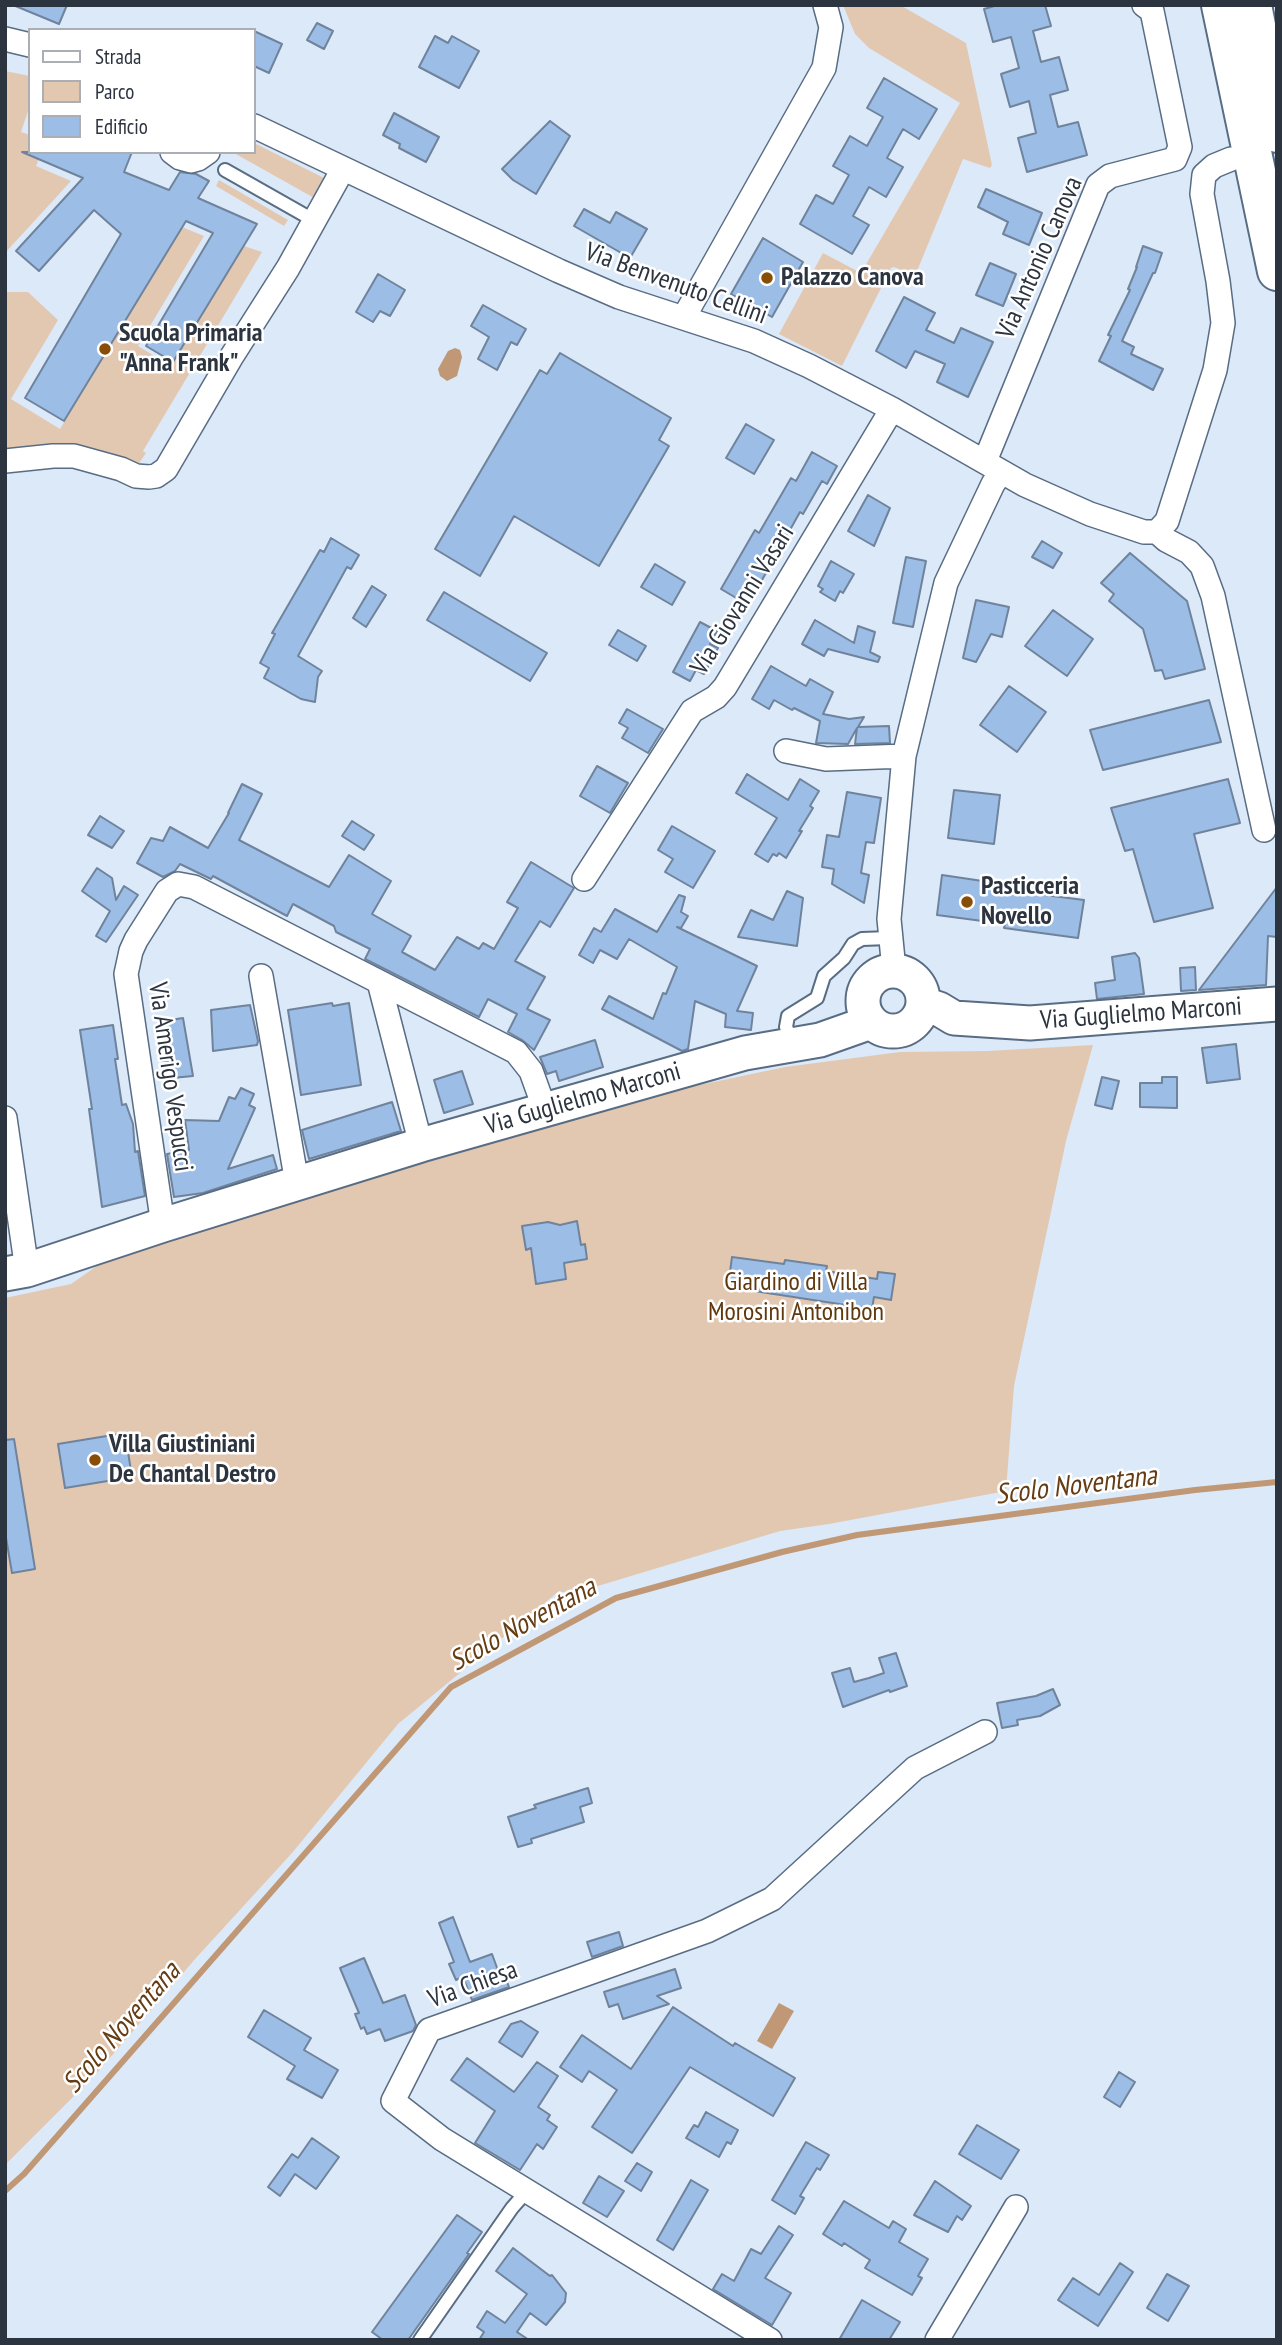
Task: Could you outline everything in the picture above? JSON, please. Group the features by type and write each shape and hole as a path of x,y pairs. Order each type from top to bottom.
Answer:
{"highway":[{"path":"1221,5 1277,271"},
{"path":"1252,5 1277,133"}],"street":[{"path":"684,317 824,68 831,27 824,5"},
{"name":"Via Antonio Canova","path":"993,467 1098,184 1110,176 1175,159 1180,148 1152,11 1144,5"},
{"path":"5,39 28,45"},
{"name":"Via Benvenuto Cellini","path":"256,127 619,297 754,341 809,366 892,409 1025,485 1090,514 1144,532 1157,532"},
{"path":"175,154 191,161 205,154"},
{"path":"1231,159 1214,166 1204,175 1202,194 1223,323 1215,370 1167,521 1157,532 1189,552 1202,566 1213,596 1264,830"},
{"path":"5,461 74,456 136,476 149,477 166,469 232,356 288,268 343,169"},
{"name":"Via Giovanni Vasari","path":"584,879 692,711 716,697 725,687 892,409"},
{"path":"892,954 919,985 924,1004 921,1014 908,1028 888,1031 871,1022 865,1014 864,993 892,954 891,883 904,756 946,583 993,484 993,467"},
{"path":"786,751 826,759 904,756"},
{"name":"Via Amerigo Vespucci","path":"160,1209 126,974 136,940 172,886 178,884 194,887 516,1052 531,1070 545,1110"},
{"path":"261,976 296,1183"},
{"path":"379,982 421,1145"},
{"name":"Via Guglielmo Marconi","path":"924,1004 954,1017 1030,1023 1277,1004"},
{"name":"Via Guglielmo Marconi","path":"16,1272 160,1209 296,1183 745,1053 820,1040 871,1022"},
{"path":"5,1118 16,1272"},
{"name":"Via Chiesa","path":"770,2340 442,2139 393,2101 429,2030 707,1931 772,1899 915,1768 985,1732"},
{"path":"937,2340 1016,2207"}],"lane":[{"path":"225,170 314,221"},
{"path":"793,1044 786,1027 788,1016 817,998 824,976 844,958 853,944 862,939 892,954"},
{"path":"420,2340 512,2208 527,2191"}],"green space":[{"path":"843,5 900,5 966,43 992,165 990,168 963,159 915,276 891,268 842,366 779,334 823,253 861,273 960,103 869,48 855,34"},
{"path":"5,71 28,76 28,111 21,132 28,134 28,154 41,154 36,166 71,181 5,253"},
{"path":"256,144 328,180 316,199 236,154 256,154"},
{"path":"219,180 288,220 284,226 216,186"},
{"path":"182,227 204,236 138,346 171,366 244,246 262,252 143,451 146,453 138,465 108,453 71,445 5,451 5,289 7,292 28,292 58,320 11,399 60,429"},
{"name":"Giardino di Villa Morosini Antonibon","path":"1093,1045 1066,1141 1014,1386 1006,1491 780,1531 578,1592 558,1592 398,1724 292,1853 196,1958 96,2074 5,2165 5,1298 71,1284 114,1254 316,1196 550,1122 685,1088 785,1067 900,1052 988,1051"}],"shaded area":[{"path":"455,348 460,350 462,357 457,376 447,381 440,376 438,369 448,351"},
{"path":"779,2003 794,2011 772,2049 757,2041"}],"building":[{"path":"13,5 67,5 59,24"},
{"path":"998,5 1045,5 1051,26 1033,31 1041,62 1059,57 1068,90 1050,95 1058,127 1078,122 1087,155 1027,172 1018,138 1036,133 1029,101 1010,107 1001,74 1019,68 1011,37 993,42 984,9"},
{"path":"317,23 333,31 324,49 307,40"},
{"path":"256,32 282,44 269,73 256,67"},
{"path":"435,36 448,43 452,36 479,51 459,88 419,67"},
{"path":"884,78 937,109 919,139 903,129 887,158 903,167 886,197 869,187 853,216 869,225 852,254 800,224 816,195 833,204 849,175 833,166 850,136 867,146 883,117 867,108"},
{"path":"394,113 439,137 426,162 399,148 400,144 383,135"},
{"path":"550,121 570,136 536,194 513,180 502,169"},
{"path":"22,152 131,154 124,172 169,190 180,172 196,174 209,181 198,198 257,224 173,362 146,346 213,233 186,221 64,421 25,398 121,234 94,210 39,271 16,251 83,178"},
{"path":"986,189 1042,213 1029,245 1003,234 1008,222 978,207"},
{"path":"584,209 610,223 616,212 647,229 630,258 574,226"},
{"name":"Palazzo Canova","path":"763,238 803,262 772,317 731,294"},
{"path":"1143,246 1162,253 1122,341 1134,347 1131,354 1163,369 1153,390 1099,361 1111,336 1108,335 1130,290 1128,289"},
{"path":"990,263 1016,274 1003,306 976,295"},
{"path":"378,274 405,290 390,316 380,311 373,322 356,312"},
{"path":"904,297 935,313 926,330 954,343 961,328 993,342 968,397 937,382 945,364 915,351 906,368 876,351"},
{"path":"483,305 526,329 517,345 511,342 497,370 478,359 489,337 471,326"},
{"path":"560,353 671,418 659,440 669,446 599,566 514,516 480,576 435,549 540,370 547,374"},
{"path":"746,424 774,440 754,474 726,458"},
{"path":"812,452 837,466 827,484 822,481 803,514 800,512 748,605 721,589 755,530 759,533 791,478 796,481"},
{"path":"868,495 890,508 874,546 848,531"},
{"path":"331,538 359,555 351,569 347,567 298,656 322,671 318,677 315,702 301,699 264,678 269,668 260,663 275,634 272,633 320,550 324,552"},
{"path":"1042,541 1062,553 1053,568 1032,557"},
{"path":"1130,553 1187,601 1205,669 1165,679 1162,670 1155,671 1143,629 1109,601 1114,594 1101,583"},
{"path":"906,557 926,561 913,627 893,623"},
{"path":"831,561 854,574 835,601 820,592 823,589 818,586"},
{"path":"655,564 685,582 672,605 641,587"},
{"path":"372,586 386,595 366,627 353,618"},
{"path":"444,592 547,653 530,681 427,620"},
{"path":"976,600 1009,607 1002,637 991,634 976,662 963,658"},
{"path":"1053,610 1093,639 1067,676 1025,646"},
{"path":"815,620 854,643 858,626 875,632 870,652 880,657 878,662 828,649 824,656 802,644"},
{"path":"700,622 717,631 710,644 718,648 704,674 696,670 690,681 673,672"},
{"path":"618,630 646,646 637,661 609,645"},
{"path":"771,666 806,686 810,679 833,692 823,714 849,719 864,717 858,727 889,726 890,743 855,744 857,728 848,744 816,743 820,721 774,700 769,709 752,699"},
{"path":"1009,686 1046,712 1017,752 980,725"},
{"path":"1209,700 1221,742 1103,770 1090,730"},
{"path":"627,709 663,729 648,753 622,738 628,728 619,723"},
{"path":"597,766 628,783 610,813 580,796"},
{"path":"747,774 788,800 800,779 819,791 810,806 813,808 799,831 802,831 786,858 779,853 777,856 773,854 768,862 755,854 777,818 736,793"},
{"path":"1228,779 1240,823 1194,834 1213,908 1154,922 1133,849 1125,851 1111,808"},
{"path":"242,784 262,794 239,840 329,887 349,855 391,881 372,914 411,936 402,952 435,970 457,937 479,949 483,943 494,949 518,908 507,902 531,862 574,888 550,927 540,921 515,961 545,977 527,1009 550,1020 534,1050 508,1032 517,1014 488,999 479,1017 365,959 370,949 336,932 334,926 293,904 287,916 213,876 211,879 180,864 175,871 163,877 137,863 151,838 163,841 170,827 208,848 229,813"},
{"path":"954,790 1000,795 994,844 948,838"},
{"path":"847,792 881,798 874,843 866,842 861,873 869,875 864,903 832,884 834,869 822,867 827,835 839,837"},
{"path":"100,816 124,831 112,848 88,835"},
{"path":"352,821 374,835 364,850 342,836"},
{"path":"672,826 715,851 693,888 665,872 673,859 658,850"},
{"path":"97,868 112,878 116,900 124,886 138,895 106,942 96,936 110,911 82,891"},
{"path":"942,875 1030,888 1029,893 1084,900 1078,938 937,915"},
{"path":"1277,887 1277,937 1268,936 1266,985 1199,990"},
{"path":"787,891 803,898 797,946 738,937 751,910 773,920"},
{"path":"679,895 685,897 681,912 688,916 681,928 677,927 757,966 737,1011 753,1013 751,1030 725,1027 726,1014 695,1001 688,1049 682,1051 602,1009 609,996 653,1019 677,967 629,939 617,959 600,950 593,963 579,955 594,928 601,932 615,909 657,932"},
{"path":"1135,953 1139,958 1144,994 1097,999 1095,983 1115,980 1112,957"},
{"path":"1195,967 1196,990 1181,991 1180,968"},
{"path":"332,1003 333,1006 349,1003 361,1085 301,1095 288,1010"},
{"path":"250,1005 257,1045 213,1051 211,1010"},
{"path":"183,1018 193,1076 172,1078 169,1061 162,1061 159,1035 167,1034 164,1021"},
{"path":"113,1025 122,1105 126,1104 133,1124 135,1152 138,1151 145,1196 102,1207 89,1109 92,1109 80,1030"},
{"path":"595,1040 603,1067 559,1081 556,1071 547,1074 540,1057"},
{"path":"1236,1044 1240,1079 1207,1083 1202,1048"},
{"path":"462,1071 473,1104 444,1113 434,1080"},
{"path":"1102,1077 1119,1081 1112,1109 1095,1105"},
{"path":"1162,1077 1177,1077 1177,1108 1140,1107 1140,1083 1162,1083"},
{"path":"241,1088 254,1094 249,1105 255,1108 228,1169 273,1155 277,1169 203,1193 174,1197 167,1154 189,1150 185,1120 219,1121 229,1097 235,1099"},
{"path":"392,1102 401,1131 309,1159 302,1130"},
{"path":"577,1221 581,1245 585,1244 587,1259 564,1263 566,1279 536,1284 531,1248 526,1250 522,1226 548,1222 560,1225"},
{"path":"732,1257 827,1266 826,1271 877,1279 878,1272 895,1274 891,1300 874,1297 872,1309 728,1287"},
{"name":"Villa Giustiniani De Chantal Destro","path":"125,1433 132,1477 65,1488 58,1444"},
{"path":"14,1439 35,1569 12,1573 5,1532 5,1440"},
{"path":"896,1653 907,1686 843,1707 832,1673 850,1668 854,1682 869,1678 884,1673 879,1658"},
{"path":"1053,1689 1060,1705 1040,1716 1017,1720 1018,1725 1002,1728 997,1703 1036,1696"},
{"path":"588,1788 592,1803 580,1807 584,1822 531,1839 532,1843 518,1847 508,1817 536,1808 534,1805"},
{"path":"453,1917 470,1962 492,1954 500,1976 504,1974 509,1987 472,2000 463,1977 456,1980 449,1964 454,1962 439,1923"},
{"path":"619,1932 623,1946 592,1957 587,1942"},
{"path":"364,1958 383,2003 405,1995 416,2025 413,2031 385,2041 380,2029 367,2034 364,2027 361,2029 355,2014 359,2013 340,1968"},
{"path":"675,1969 681,1988 657,1996 669,2004 623,2019 618,2004 609,2007 604,1992"},
{"path":"673,2007 733,2046 735,2043 795,2078 773,2116 690,2067 632,2153 592,2127 617,2090 589,2071 582,2082 560,2067 582,2035 631,2069"},
{"path":"264,2010 311,2038 304,2050 338,2070 322,2098 287,2079 295,2066 248,2037"},
{"path":"521,2021 538,2032 522,2057 499,2042 511,2024"},
{"path":"467,2058 514,2092 537,2062 558,2076 538,2107 550,2115 547,2120 557,2127 543,2149 537,2144 520,2170 475,2143 495,2111 451,2080"},
{"path":"1119,2072 1135,2082 1120,2107 1104,2097"},
{"path":"706,2112 738,2130 731,2144 727,2142 719,2157 686,2138 694,2125 698,2127"},
{"path":"977,2125 1019,2150 1001,2179 959,2154"},
{"path":"312,2138 339,2157 316,2189 295,2174 280,2196 268,2187 292,2154 298,2158"},
{"path":"806,2142 829,2155 820,2170 817,2168 800,2196 804,2198 795,2214 772,2200"},
{"path":"637,2163 652,2172 641,2191 625,2181"},
{"path":"599,2176 624,2191 607,2217 583,2203"},
{"path":"691,2180 708,2190 673,2250 657,2240"},
{"path":"935,2181 971,2206 962,2220 957,2216 948,2232 914,2215"},
{"path":"844,2201 889,2228 893,2221 906,2229 899,2242 928,2259 918,2276 922,2278 912,2295 865,2268 870,2260 844,2243 842,2246 823,2234"},
{"path":"457,2215 482,2232 467,2253 469,2254 408,2340 383,2340 372,2332"},
{"path":"779,2226 793,2235 765,2278 791,2293 772,2325 713,2289 722,2274 734,2281 751,2249 761,2254"},
{"path":"513,2248 552,2275 566,2293 565,2302 546,2325 530,2313 517,2332 529,2340 479,2340 484,2332 477,2327 487,2311 505,2323 527,2294 496,2271"},
{"path":"1120,2263 1133,2272 1098,2326 1058,2300 1073,2278 1099,2295"},
{"path":"1167,2274 1189,2286 1168,2321 1147,2308"},
{"path":"862,2300 900,2322 889,2340 839,2340"}],"waterway":[{"name":"Scolo Noventana","path":"5,2191 24,2174 451,1687 616,1598 782,1552 857,1535 1195,1490 1277,1482"}],"place":[{"name":"Palazzo Canova","path":"767,278"},
{"name":"Scuola Primaria \"Anna Frank\"","path":"105,349"},
{"name":"Pasticceria Novello","path":"967,902"},
{"name":"Villa Giustiniani De Chantal Destro","path":"95,1460"}]}
